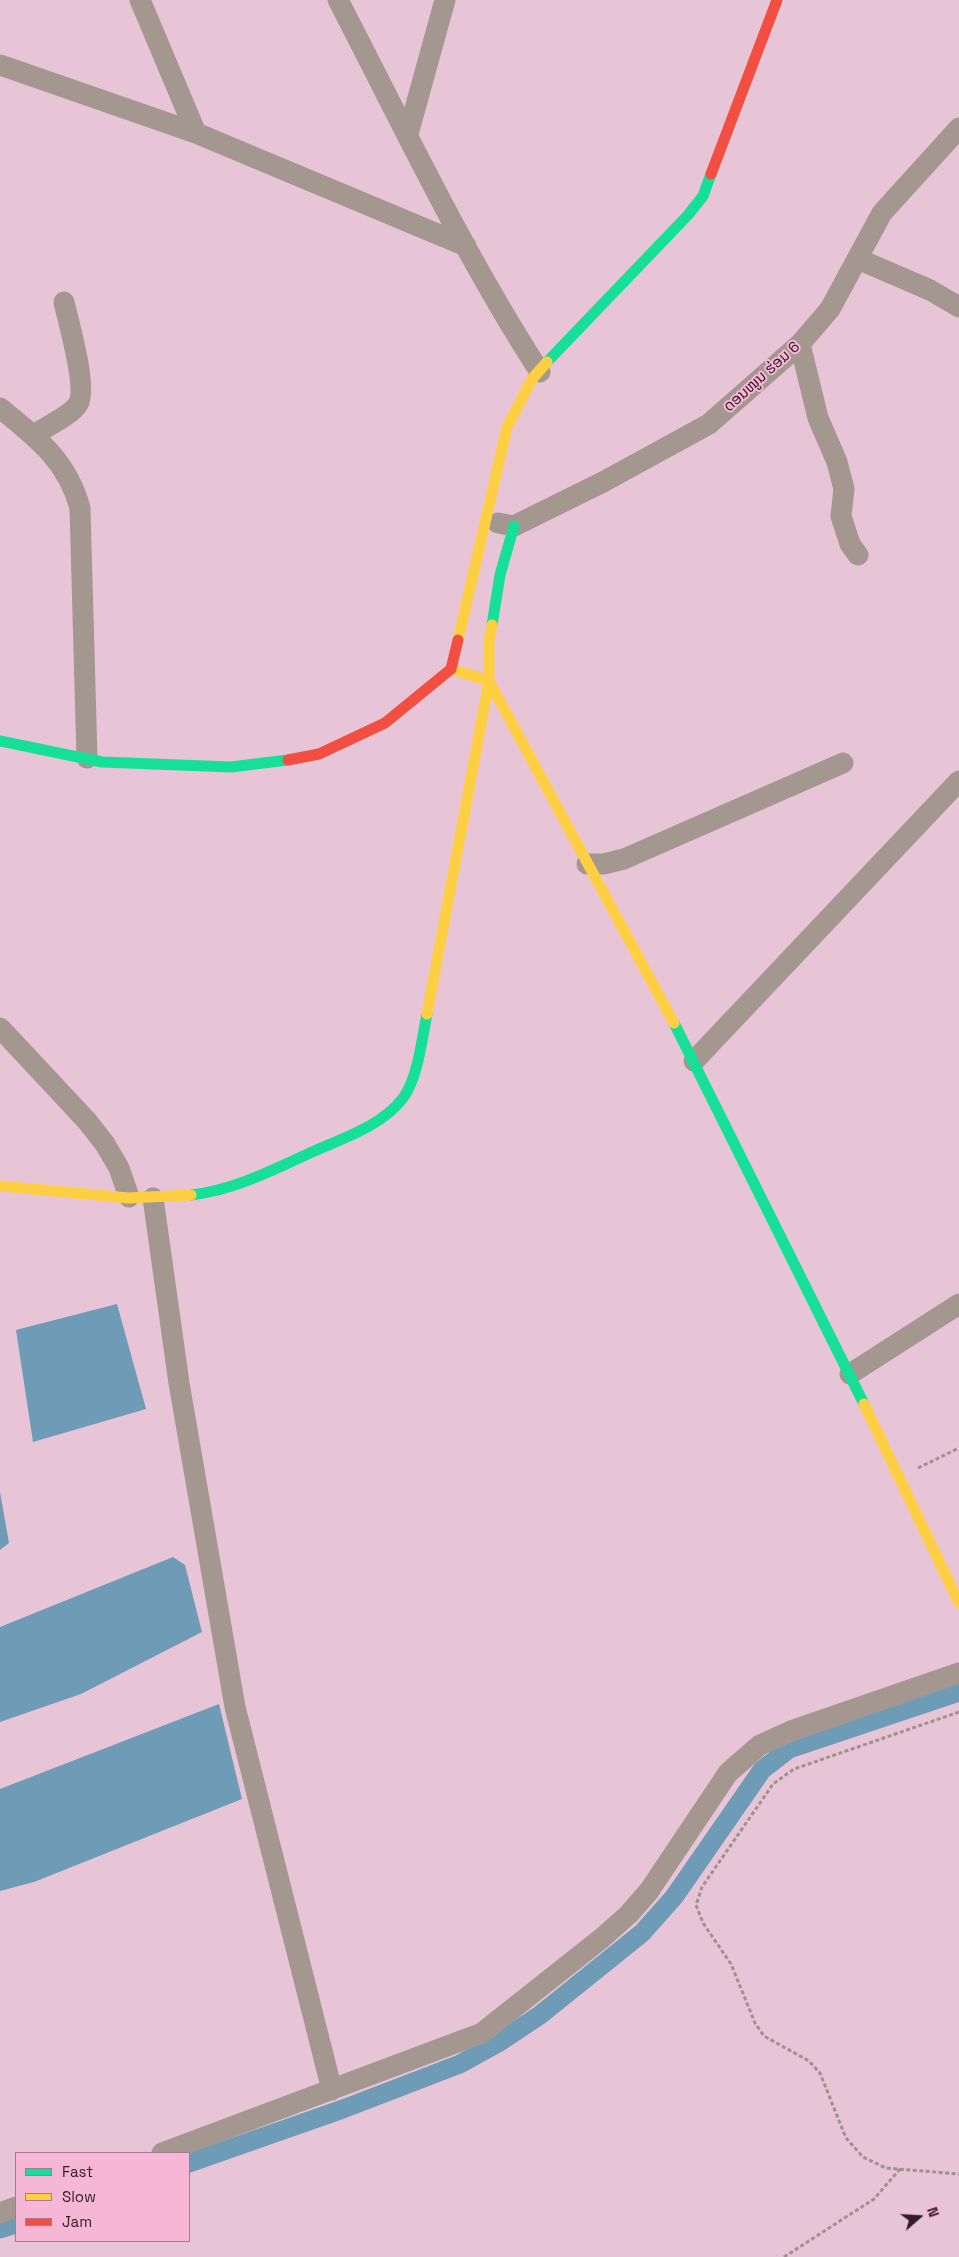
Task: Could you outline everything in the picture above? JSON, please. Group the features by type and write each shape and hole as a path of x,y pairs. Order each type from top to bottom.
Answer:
{"street":[{"path":"140,0 196,133"},
{"path":"338,0 466,246 513,330 540,372"},
{"path":"408,134 445,0"},
{"path":"0,741 102,762 231,767 276,763 319,754 385,723 451,669 508,427 532,379 540,372 562,344 688,216 703,196 778,0"},
{"path":"0,65 196,133 466,246"},
{"name":"ດອນໜູນ ຮ່ອມ 6","path":"514,526 603,482 709,424 800,344 830,309 882,213 959,128"},
{"path":"858,259 930,290 959,307"},
{"path":"34,435 78,405 81,396 77,360 64,302"},
{"path":"800,344 818,418 837,462 844,489 841,516 850,544 858,555"},
{"path":"0,408 41,440 64,469 74,487 80,508 87,758"},
{"path":"0,1186 153,1198 199,1194 231,1186 265,1174 378,1121 405,1096 419,1054 489,681 489,641 500,575 514,526 486,520"},
{"path":"451,669 489,681 694,1061 850,1374 959,1603"},
{"path":"587,864 604,864 624,859 843,763"},
{"path":"694,1061 959,781"},
{"path":"0,1028 105,1144 119,1168 129,1197"},
{"path":"153,1198 179,1384 235,1706 332,2090"},
{"path":"850,1374 959,1304"},
{"path":"165,2152 482,2033 602,1938 629,1914 649,1891 728,1773 760,1745 791,1731 959,1673"},
{"path":"0,2213 15,2207"}],"path":[{"path":"899,1476 959,1448"},
{"path":"959,1712 794,1769 773,1784 702,1886 696,1905 703,1923 731,1964 755,2023 764,2036 809,2061 820,2073 846,2138 863,2156 886,2168 959,2174"},
{"path":"784,2257 874,2199 901,2169"}],"water":[{"path":"117,1304 146,1409 33,1442 16,1330"},
{"path":"0,1492 9,1543 0,1550"},
{"path":"173,1557 185,1565 202,1632 81,1694 0,1722 0,1627"},
{"path":"219,1704 242,1799 34,1882 0,1891 0,1789"}],"waterway":[{"path":"190,2163 343,2109 460,2064 498,2043 540,2015 642,1933 674,1897 762,1770 789,1749 959,1692"},
{"path":"0,2229 15,2224"}],"traffic: fast":[{"path":"547,362 688,215 703,196 711,174"},
{"path":"492,625 500,575 514,526"},
{"path":"0,741 102,762 231,767 288,760"},
{"path":"191,1195 223,1189 253,1178 349,1136 384,1116 394,1108 408,1090 416,1069 427,1014"},
{"path":"674,1023 864,1404"}],"traffic: slow":[{"path":"458,640 507,427 532,379 547,362"},
{"path":"427,1014 489,681 489,641 492,625"},
{"path":"451,669 489,681 674,1023"},
{"path":"0,1186 128,1198 191,1195"},
{"path":"864,1404 959,1603"}],"traffic: jam":[{"path":"711,174 777,0"},
{"path":"288,760 319,754 385,723 451,669 458,640"}]}
